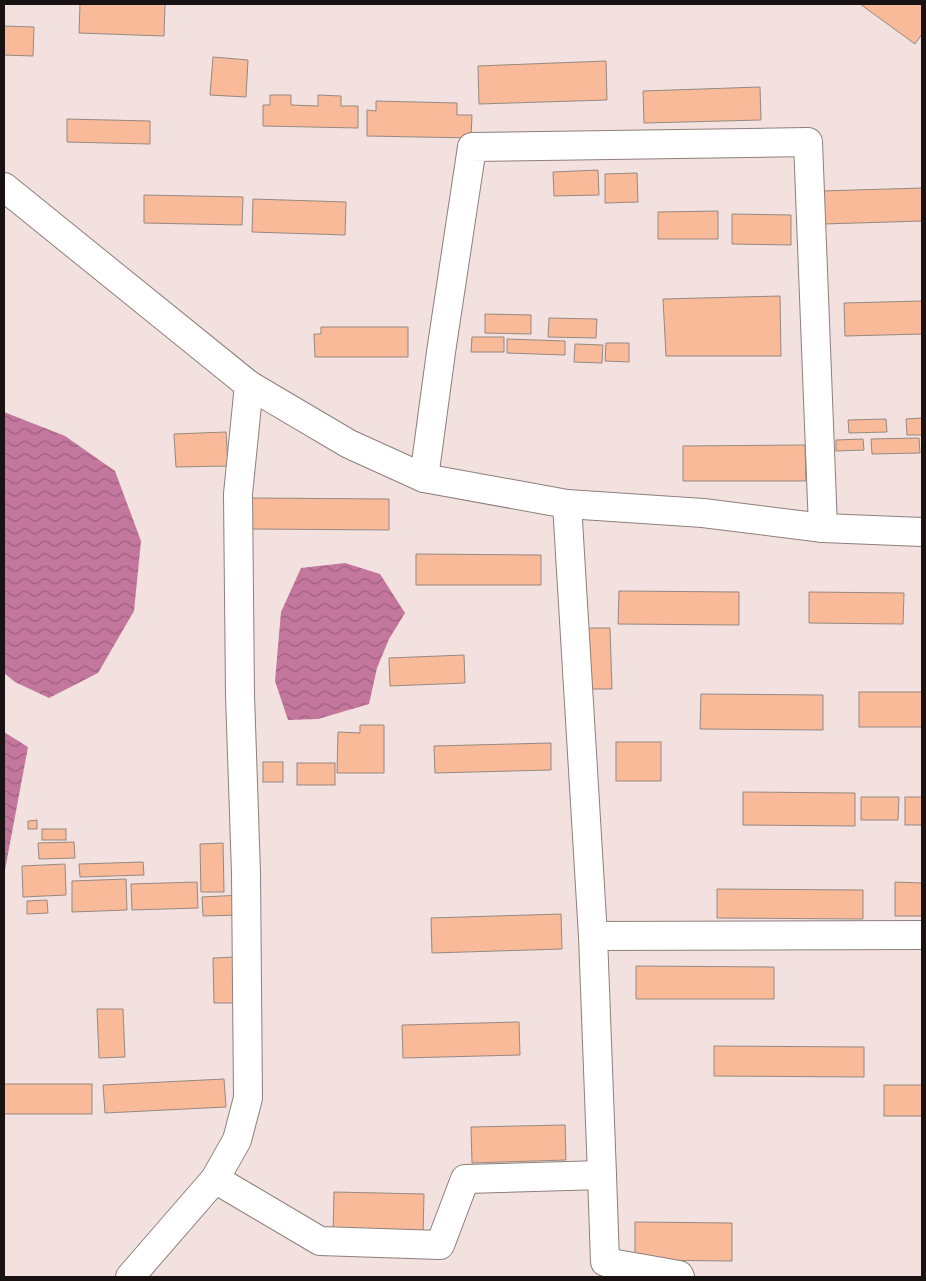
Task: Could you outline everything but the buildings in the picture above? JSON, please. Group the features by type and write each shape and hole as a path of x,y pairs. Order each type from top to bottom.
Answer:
{"street":[{"path":"424,478 472,147 808,142 823,528"},
{"path":"4,187 249,385 349,444 424,478 567,504 703,514 823,528 922,532"},
{"path":"130,1277 215,1179 237,1140 248,1098 246,873 240,695 238,494 249,385"},
{"path":"567,504 593,936 605,1262 679,1275 680,1277"},
{"path":"593,936 922,935"},
{"path":"215,1179 320,1241 440,1245 465,1179 602,1175"}],"water":[{"path":"4,412 65,436 115,471 141,541 134,611 98,673 49,698 15,682 4,673"},
{"path":"345,563 380,574 405,613 389,639 377,668 369,704 318,719 288,720 275,681 281,612 301,568"},
{"path":"4,732 28,747 4,875"}]}
